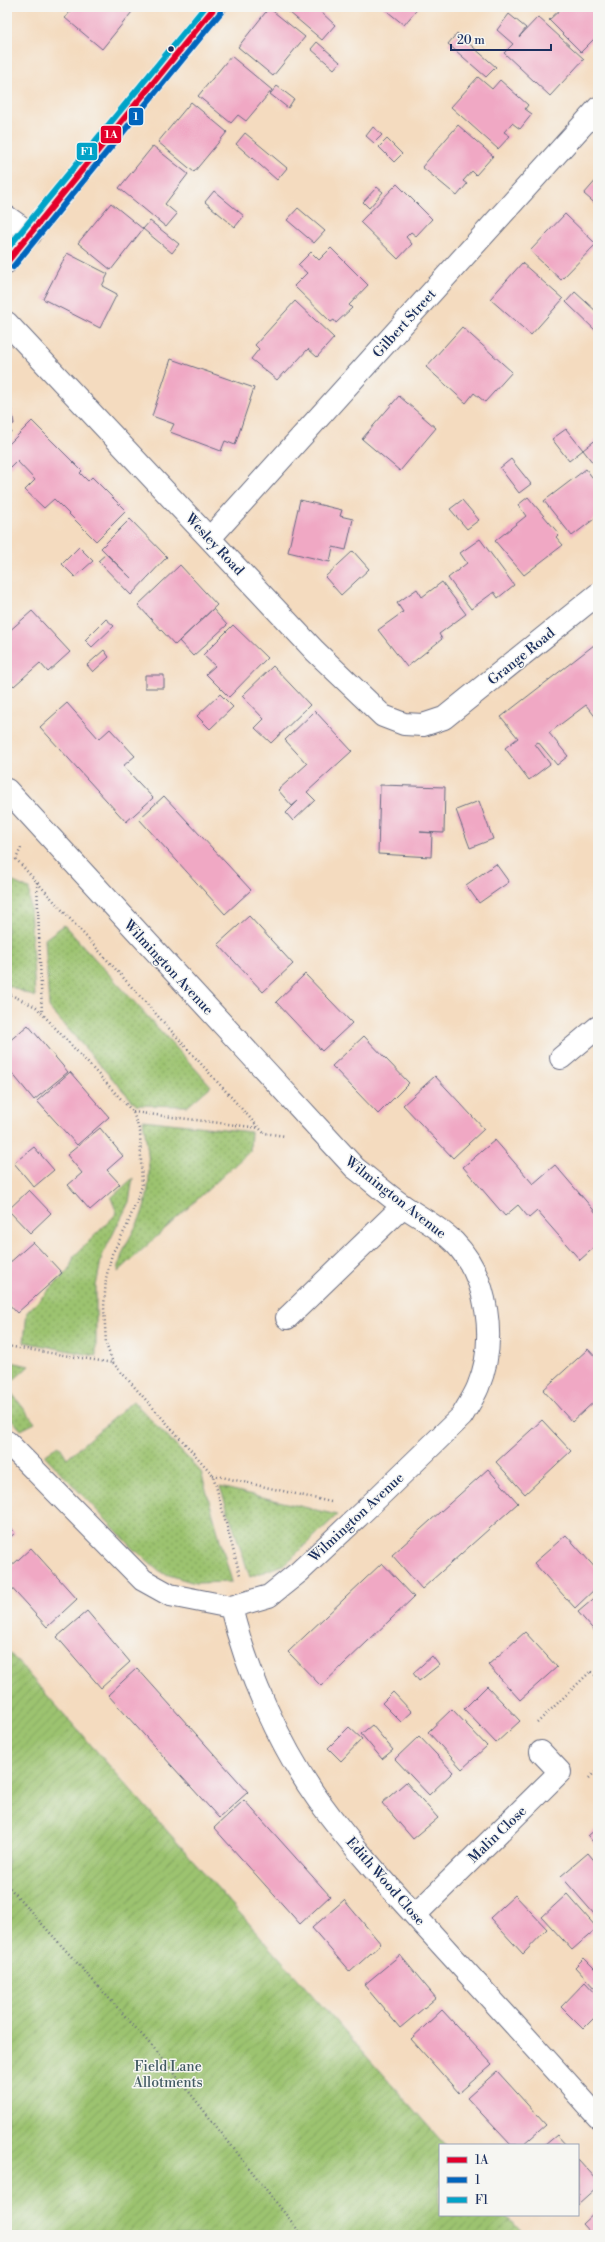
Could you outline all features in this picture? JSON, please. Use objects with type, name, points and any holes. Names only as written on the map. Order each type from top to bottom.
[{"type":"street","points":[[7,262],[214,7]]},
{"type":"street","name":"Gilbert Street","points":[[210,538],[598,108]]},
{"type":"street","points":[[7,217],[30,234]]},
{"type":"street","name":"Wesley Road","points":[[7,323],[315,651],[383,716],[404,724],[423,725],[444,718]]},
{"type":"street","name":"Grange Road","points":[[444,718],[598,594]]},
{"type":"street","name":"Wilmington Avenue","points":[[7,790],[330,1143],[355,1168],[403,1206],[435,1225],[455,1243],[470,1264],[484,1296],[488,1327],[487,1356],[478,1387],[462,1416],[299,1572],[269,1596],[239,1605]]},
{"type":"street","points":[[561,1058],[598,1027]]},
{"type":"street","points":[[287,1318],[403,1206]]},
{"type":"street","points":[[7,1442],[142,1580],[170,1595],[239,1605]]},
{"type":"street","name":"Edith Wood Close","points":[[239,1605],[238,1637],[255,1682],[296,1764],[319,1800],[342,1830],[415,1915],[598,2117]]},
{"type":"street","name":"Malin Close","points":[[415,1915],[560,1772],[540,1752]]},
{"type":"path","points":[[32,817],[16,860],[259,1128],[264,1133],[286,1136]]},
{"type":"path","points":[[37,882],[42,1013]]},
{"type":"path","points":[[7,994],[36,1006],[133,1112],[141,1138],[142,1186],[127,1226],[112,1254],[106,1278],[104,1307],[106,1344],[113,1363],[212,1475],[239,1605]]},
{"type":"path","points":[[133,1112],[259,1128]]},
{"type":"path","points":[[7,1346],[113,1363]]},
{"type":"path","points":[[212,1475],[365,1510]]},
{"type":"path","points":[[540,1752],[524,1734],[591,1671],[598,1678]]},
{"type":"path","points":[[7,1885],[160,2055],[302,2235]]},
{"type":"green space","points":[[7,879],[29,889],[35,997],[7,985]]},
{"type":"green space","points":[[64,925],[211,1086],[188,1106],[136,1105],[49,1008],[45,939]]},
{"type":"green space","points":[[143,1120],[251,1132],[250,1151],[118,1272],[125,1246],[141,1217],[147,1197],[149,1164]]},
{"type":"green space","points":[[133,1178],[129,1202],[102,1256],[96,1286],[96,1356],[24,1342],[27,1312],[69,1270],[74,1256],[117,1213],[111,1198]]},
{"type":"green space","points":[[7,1361],[29,1366],[7,1386]]},
{"type":"green space","points":[[7,1387],[35,1423],[21,1430],[7,1414]]},
{"type":"green space","points":[[133,1401],[201,1472],[232,1582],[195,1583],[162,1573],[134,1549],[44,1455],[59,1445],[67,1458]]},
{"type":"green space","points":[[220,1487],[337,1515],[285,1564],[250,1577]]},
{"type":"green space","name":"Field Lane Allotments","points":[[7,1650],[444,2144],[439,2144],[439,2216],[508,2216],[525,2235],[7,2235]]},
{"type":"building","points":[[74,7],[136,7],[102,49],[65,18]]},
{"type":"building","points":[[283,7],[326,7],[321,12],[335,25],[322,40]]},
{"type":"building","points":[[382,7],[419,7],[404,25]]},
{"type":"building","points":[[563,7],[598,7],[598,35],[581,52],[549,20]]},
{"type":"building","points":[[269,8],[305,37],[273,76],[238,47]]},
{"type":"building","points":[[509,14],[526,28],[519,37],[538,17],[584,59],[550,96],[504,53],[513,44],[497,30]]},
{"type":"building","points":[[457,33],[496,67],[486,77],[448,44]]},
{"type":"building","points":[[317,42],[340,62],[334,69],[311,49]]},
{"type":"building","points":[[231,56],[272,90],[246,121],[238,115],[231,123],[198,96]]},
{"type":"building","points":[[478,77],[492,89],[500,80],[528,105],[525,109],[532,114],[520,129],[512,123],[504,132],[510,136],[498,149],[451,107]]},
{"type":"building","points":[[277,86],[294,99],[288,108],[270,94]]},
{"type":"building","points":[[191,102],[227,132],[194,172],[158,142]]},
{"type":"building","points":[[458,125],[493,156],[476,175],[472,171],[463,181],[467,184],[457,196],[422,167]]},
{"type":"building","points":[[373,127],[382,135],[374,143],[366,136]]},
{"type":"building","points":[[245,133],[287,168],[277,180],[236,144]]},
{"type":"building","points":[[387,139],[402,154],[394,162],[379,147]]},
{"type":"building","points":[[153,146],[188,174],[165,204],[177,214],[166,227],[119,188]]},
{"type":"building","points":[[598,178],[598,206],[584,194]]},
{"type":"building","points":[[397,184],[432,219],[416,236],[411,232],[406,237],[412,244],[398,259],[360,222]]},
{"type":"building","points":[[377,187],[383,192],[369,208],[363,202]]},
{"type":"building","points":[[214,191],[244,216],[235,227],[205,202]]},
{"type":"building","points":[[111,203],[143,229],[111,270],[78,243]]},
{"type":"building","points":[[298,208],[325,231],[314,243],[287,220]]},
{"type":"building","points":[[565,214],[596,244],[561,280],[530,251]]},
{"type":"building","points":[[150,221],[179,244],[172,253],[143,229]]},
{"type":"building","points":[[331,248],[368,285],[349,305],[352,308],[336,323],[334,320],[331,322],[294,286],[307,273],[298,265],[311,252],[319,260]]},
{"type":"building","points":[[67,253],[108,274],[102,286],[117,294],[100,328],[43,299]]},
{"type":"building","points":[[522,263],[563,299],[531,335],[490,299]]},
{"type":"building","points":[[575,292],[598,313],[598,333],[566,302]]},
{"type":"building","points":[[295,301],[334,338],[317,357],[308,349],[285,374],[284,372],[277,380],[251,359],[259,349],[255,345]]},
{"type":"building","points":[[462,327],[512,372],[485,402],[474,393],[466,403],[426,367]]},
{"type":"building","points":[[171,359],[254,388],[235,445],[225,441],[221,451],[170,432],[174,424],[152,416]]},
{"type":"building","points":[[8,389],[14,424],[9,425],[11,432],[7,433]]},
{"type":"building","points":[[399,396],[436,428],[400,471],[362,439]]},
{"type":"building","points":[[32,421],[82,471],[80,473],[88,481],[92,477],[126,511],[96,541],[54,499],[44,508],[25,490],[35,480],[17,461],[11,467],[7,464],[7,446]]},
{"type":"building","points":[[566,429],[583,450],[569,461],[552,439]]},
{"type":"building","points":[[598,438],[598,459],[593,463],[583,450]]},
{"type":"building","points":[[511,459],[531,484],[519,493],[500,468]]},
{"type":"building","points":[[586,469],[598,485],[598,516],[572,536],[544,501]]},
{"type":"building","points":[[528,497],[559,534],[556,537],[563,545],[524,575],[495,541],[526,516],[518,505]]},
{"type":"building","points":[[300,500],[342,510],[340,516],[353,519],[346,550],[333,547],[330,562],[288,552]]},
{"type":"building","points":[[462,500],[479,520],[467,529],[450,509]]},
{"type":"building","points":[[130,519],[167,557],[131,595],[98,561],[106,554],[131,578],[101,548]]},
{"type":"building","points":[[480,539],[514,585],[498,598],[494,592],[471,609],[448,578],[467,563],[460,553]]},
{"type":"building","points":[[79,547],[93,561],[75,577],[62,564]]},
{"type":"building","points":[[353,551],[369,569],[341,595],[325,577]]},
{"type":"building","points":[[180,565],[217,605],[175,645],[138,605]]},
{"type":"building","points":[[442,582],[466,614],[439,634],[442,639],[407,667],[378,630],[403,612],[397,603],[417,589],[422,597]]},
{"type":"building","points":[[213,609],[227,625],[193,656],[179,641]]},
{"type":"building","points":[[32,611],[70,652],[48,672],[40,663],[14,686],[7,679],[7,633]]},
{"type":"building","points":[[106,619],[114,626],[92,647],[85,640]]},
{"type":"building","points":[[233,625],[267,658],[229,697],[206,674],[215,666],[203,655]]},
{"type":"building","points":[[594,645],[598,650],[598,720],[586,705],[549,733],[568,756],[557,765],[538,742],[535,744],[550,764],[529,780],[505,748],[518,738],[501,717]]},
{"type":"building","points":[[104,650],[109,657],[93,672],[87,665]]},
{"type":"building","points":[[273,666],[310,705],[271,743],[255,728],[264,719],[242,696]]},
{"type":"building","points":[[145,675],[164,675],[164,688],[145,688]]},
{"type":"building","points":[[220,694],[233,707],[210,729],[197,716]]},
{"type":"building","points":[[67,703],[99,739],[110,729],[135,756],[123,766],[153,798],[126,822],[40,727]]},
{"type":"building","points":[[315,711],[352,751],[307,792],[315,800],[293,821],[286,813],[298,801],[292,806],[278,790],[307,764],[285,740]]},
{"type":"building","points":[[380,785],[445,787],[444,833],[420,832],[432,833],[431,857],[378,854]]},
{"type":"building","points":[[164,796],[251,890],[225,914],[139,819]]},
{"type":"building","points":[[479,801],[493,839],[470,848],[456,810]]},
{"type":"building","points":[[496,864],[509,882],[479,903],[466,885]]},
{"type":"building","points":[[249,916],[293,964],[263,992],[218,944]]},
{"type":"building","points":[[305,974],[352,1023],[322,1051],[276,1002]]},
{"type":"building","points":[[28,1025],[68,1072],[34,1100],[7,1067],[7,1043]]},
{"type":"building","points":[[364,1036],[409,1083],[378,1114],[332,1066]]},
{"type":"building","points":[[70,1072],[109,1117],[77,1145],[37,1101]]},
{"type":"building","points":[[435,1076],[484,1129],[453,1158],[403,1105]]},
{"type":"building","points":[[100,1128],[123,1156],[107,1170],[120,1184],[90,1210],[68,1185],[82,1173],[67,1155]]},
{"type":"building","points":[[495,1140],[533,1184],[555,1165],[598,1215],[598,1244],[580,1260],[537,1211],[529,1218],[518,1205],[505,1216],[463,1167]]},
{"type":"building","points":[[34,1147],[54,1170],[34,1187],[14,1163]]},
{"type":"building","points":[[29,1190],[51,1213],[30,1233],[8,1210]]},
{"type":"building","points":[[33,1242],[62,1273],[17,1313],[7,1302],[7,1265]]},
{"type":"building","points":[[588,1349],[598,1360],[598,1398],[572,1422],[543,1390]]},
{"type":"building","points":[[542,1420],[571,1451],[525,1494],[496,1462]]},
{"type":"building","points":[[488,1469],[518,1503],[422,1589],[392,1555]]},
{"type":"building","points":[[7,1524],[15,1533],[7,1540]]},
{"type":"building","points":[[566,1535],[598,1571],[598,1586],[575,1608],[534,1563]]},
{"type":"building","points":[[31,1548],[77,1599],[47,1627],[7,1583],[7,1570]]},
{"type":"building","points":[[382,1563],[414,1597],[321,1686],[288,1652]]},
{"type":"building","points":[[598,1595],[598,1635],[578,1612]]},
{"type":"building","points":[[87,1611],[130,1662],[101,1688],[57,1637]]},
{"type":"building","points":[[525,1632],[557,1667],[520,1700],[488,1665]]},
{"type":"building","points":[[432,1656],[439,1665],[419,1681],[413,1673]]},
{"type":"building","points":[[137,1668],[248,1792],[219,1818],[108,1695]]},
{"type":"building","points":[[487,1686],[520,1721],[496,1743],[464,1709]]},
{"type":"building","points":[[393,1692],[412,1712],[401,1722],[382,1703]]},
{"type":"building","points":[[452,1709],[487,1746],[462,1769],[428,1732]]},
{"type":"building","points":[[372,1725],[393,1750],[382,1759],[361,1734]]},
{"type":"building","points":[[349,1727],[362,1739],[341,1761],[328,1748]]},
{"type":"building","points":[[419,1736],[453,1772],[429,1795],[395,1759]]},
{"type":"building","points":[[406,1782],[438,1818],[413,1839],[382,1803]]},
{"type":"building","points":[[244,1800],[330,1896],[300,1924],[214,1828]]},
{"type":"building","points":[[598,1827],[598,1848],[588,1836]]},
{"type":"building","points":[[588,1853],[598,1865],[598,1912],[595,1915],[561,1876]]},
{"type":"building","points":[[567,1894],[597,1928],[572,1950],[542,1917]]},
{"type":"building","points":[[515,1895],[547,1929],[523,1954],[490,1918]]},
{"type":"building","points":[[344,1900],[381,1944],[350,1972],[312,1928]]},
{"type":"building","points":[[400,1955],[436,1998],[400,2028],[364,1985]]},
{"type":"building","points":[[584,1958],[598,1972],[596,1990],[575,1967]]},
{"type":"building","points":[[585,1982],[598,1996],[598,2014],[583,2029],[561,2007]]},
{"type":"building","points":[[442,2010],[492,2064],[459,2093],[411,2039]]},
{"type":"building","points":[[497,2071],[546,2125],[524,2144],[510,2144],[467,2098]]},
{"type":"building","points":[[557,2135],[565,2144],[546,2144]]},
{"type":"building","points":[[579,2160],[598,2181],[598,2187],[579,2204]]},
{"type":"building","points":[[598,2209],[598,2235],[592,2235],[582,2224]]},
{"type":"transit line","name":"F1","points":[[7,249],[205,7]]},
{"type":"transit line","name":"1A","points":[[7,262],[215,7]]},
{"type":"transit line","name":"1","points":[[13,267],[221,12]]}]
